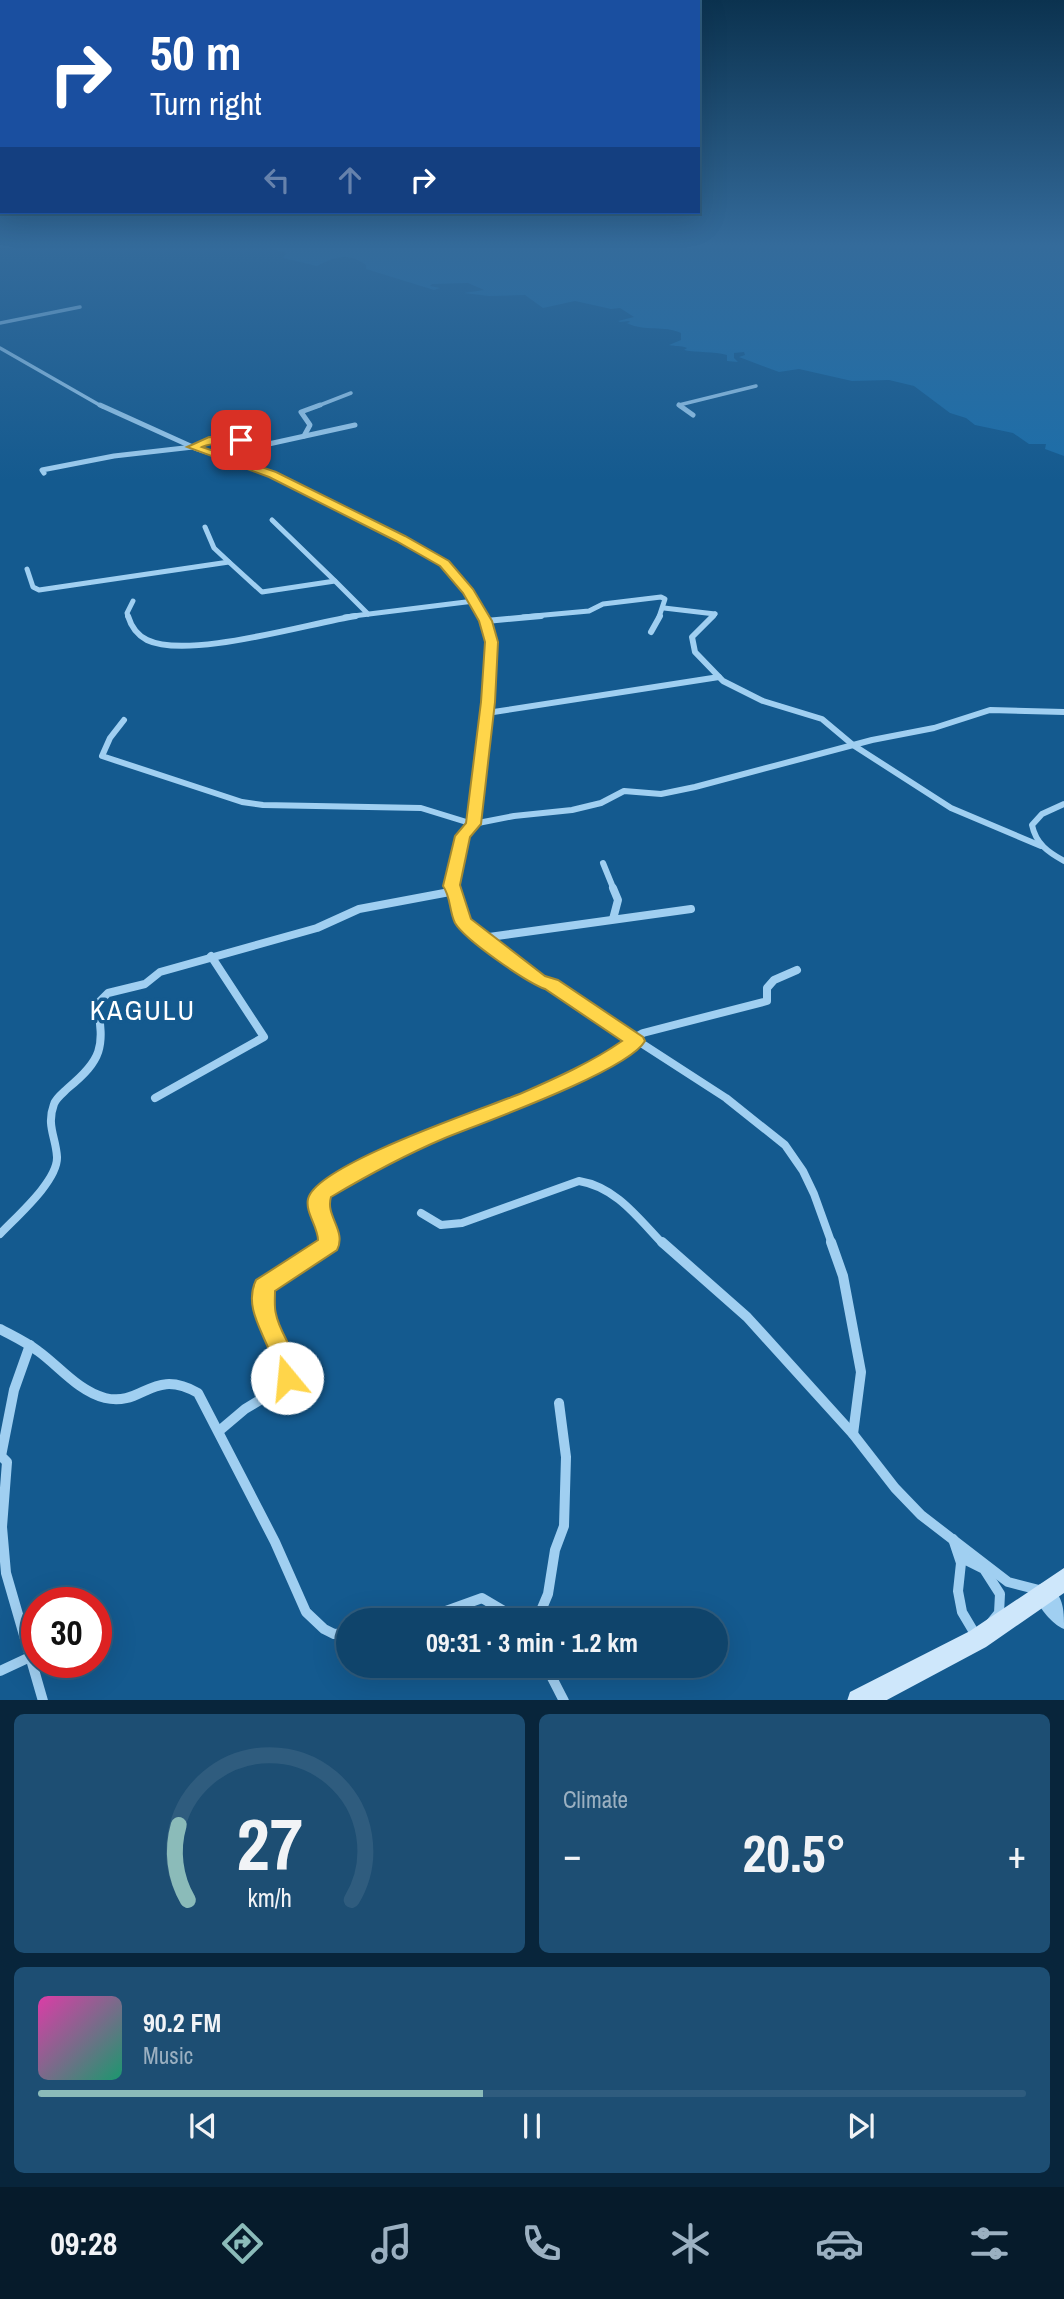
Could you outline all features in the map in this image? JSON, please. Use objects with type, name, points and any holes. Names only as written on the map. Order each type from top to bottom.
[{"type":"main road","points":[[859,1700],[978,1639],[1051,1588]]},
{"type":"street","points":[[0,348],[93,402],[193,447],[272,475],[401,538],[445,564],[462,581],[486,621],[491,642],[487,713],[474,824],[463,836],[454,866],[452,886],[463,921],[539,980],[551,985],[726,1098],[785,1145],[803,1171],[821,1212],[843,1276],[862,1372],[853,1434]]},
{"type":"street","points":[[693,415],[679,405],[756,386]]},
{"type":"street","points":[[304,436],[310,425],[301,412],[351,393]]},
{"type":"street","points":[[44,473],[42,470],[50,468],[114,456],[193,447],[209,440],[232,438],[264,445],[355,425]]},
{"type":"street","points":[[272,520],[368,614]]},
{"type":"street","points":[[205,527],[214,548],[262,592],[335,581]]},
{"type":"street","points":[[27,569],[33,587],[39,590],[229,562]]},
{"type":"street","points":[[486,621],[589,611],[596,606],[655,597],[665,599],[664,608],[651,632]]},
{"type":"street","points":[[133,601],[127,613],[132,628],[150,642],[170,645],[213,642],[368,614],[474,601]]},
{"type":"street","points":[[664,608],[715,614],[692,637],[692,644],[695,652],[719,677],[764,701],[822,719],[853,745],[951,808],[1041,846],[1064,861]]},
{"type":"street","points":[[487,713],[719,677]]},
{"type":"street","points":[[124,720],[110,738],[102,756],[211,793],[262,805],[421,808],[474,824],[601,803],[624,790],[662,794],[695,787],[853,745],[934,728],[990,710],[1064,712]]},
{"type":"street","points":[[1041,846],[1034,839],[1032,825],[1042,814],[1064,804]]},
{"type":"street","points":[[603,863],[618,900],[613,919]]},
{"type":"street","points":[[0,1234],[40,1192],[54,1168],[57,1158],[50,1132],[54,1101],[91,1070],[100,1056],[104,1033],[97,1004],[108,993],[145,984],[159,972],[317,928],[359,909],[455,891]]},
{"type":"street","points":[[482,938],[691,909]]},
{"type":"street","points":[[155,1098],[264,1037],[211,956]]},
{"type":"street","points":[[219,1431],[245,1409],[283,1386],[287,1378],[283,1359],[265,1316],[264,1286],[329,1244],[328,1228],[319,1209],[318,1199],[323,1191],[369,1164],[437,1133],[528,1098],[612,1058],[643,1033],[767,1001],[767,988],[774,980],[797,970]]},
{"type":"street","points":[[421,1213],[441,1225],[462,1223],[579,1181],[596,1184],[611,1192],[678,1258],[752,1322],[853,1434],[894,1488],[921,1515],[1008,1582],[1020,1587],[1051,1588],[1064,1619]]},
{"type":"street","points":[[0,1329],[30,1345],[81,1385],[105,1398],[117,1398],[170,1381],[185,1383],[198,1393],[306,1612],[324,1629],[336,1634]]},
{"type":"street","points":[[21,1626],[6,1573],[2,1527],[7,1462],[1,1456],[14,1390],[30,1345]]},
{"type":"street","points":[[542,1608],[548,1594],[555,1550],[564,1526],[562,1517],[566,1457],[559,1403]]},
{"type":"street","points":[[953,1539],[968,1561],[984,1569],[1000,1594],[999,1613],[995,1622],[978,1639],[962,1612],[958,1591],[961,1563],[953,1539]]},
{"type":"street","points":[[454,1608],[482,1598],[502,1608]]},
{"type":"street","points":[[0,1671],[21,1661]]},
{"type":"street","points":[[36,1678],[43,1700]]},
{"type":"street","points":[[552,1678],[564,1700]]},
{"type":"shaded area","points":[[1064,322],[1064,456],[1045,449],[1046,444],[1029,444],[1013,433],[975,425],[966,418],[950,413],[914,386],[889,380],[852,381],[799,369],[779,372],[739,357],[745,355],[744,352],[734,353],[738,362],[727,361],[727,355],[684,350],[687,348],[669,345],[681,340],[681,333],[627,323]]},
{"type":"district","name":"KAGULU","points":[[143,1010]]},
{"type":"route","points":[[241,440],[209,440],[193,447],[272,475],[401,538],[445,564],[469,591],[486,621],[491,642],[488,702],[474,824],[463,836],[454,866],[452,886],[463,921],[475,934],[539,980],[588,1008],[636,1041],[612,1058],[528,1098],[437,1133],[369,1164],[323,1191],[318,1199],[319,1209],[328,1228],[329,1244],[264,1286],[262,1300],[265,1316],[283,1359],[287,1378]]}]
